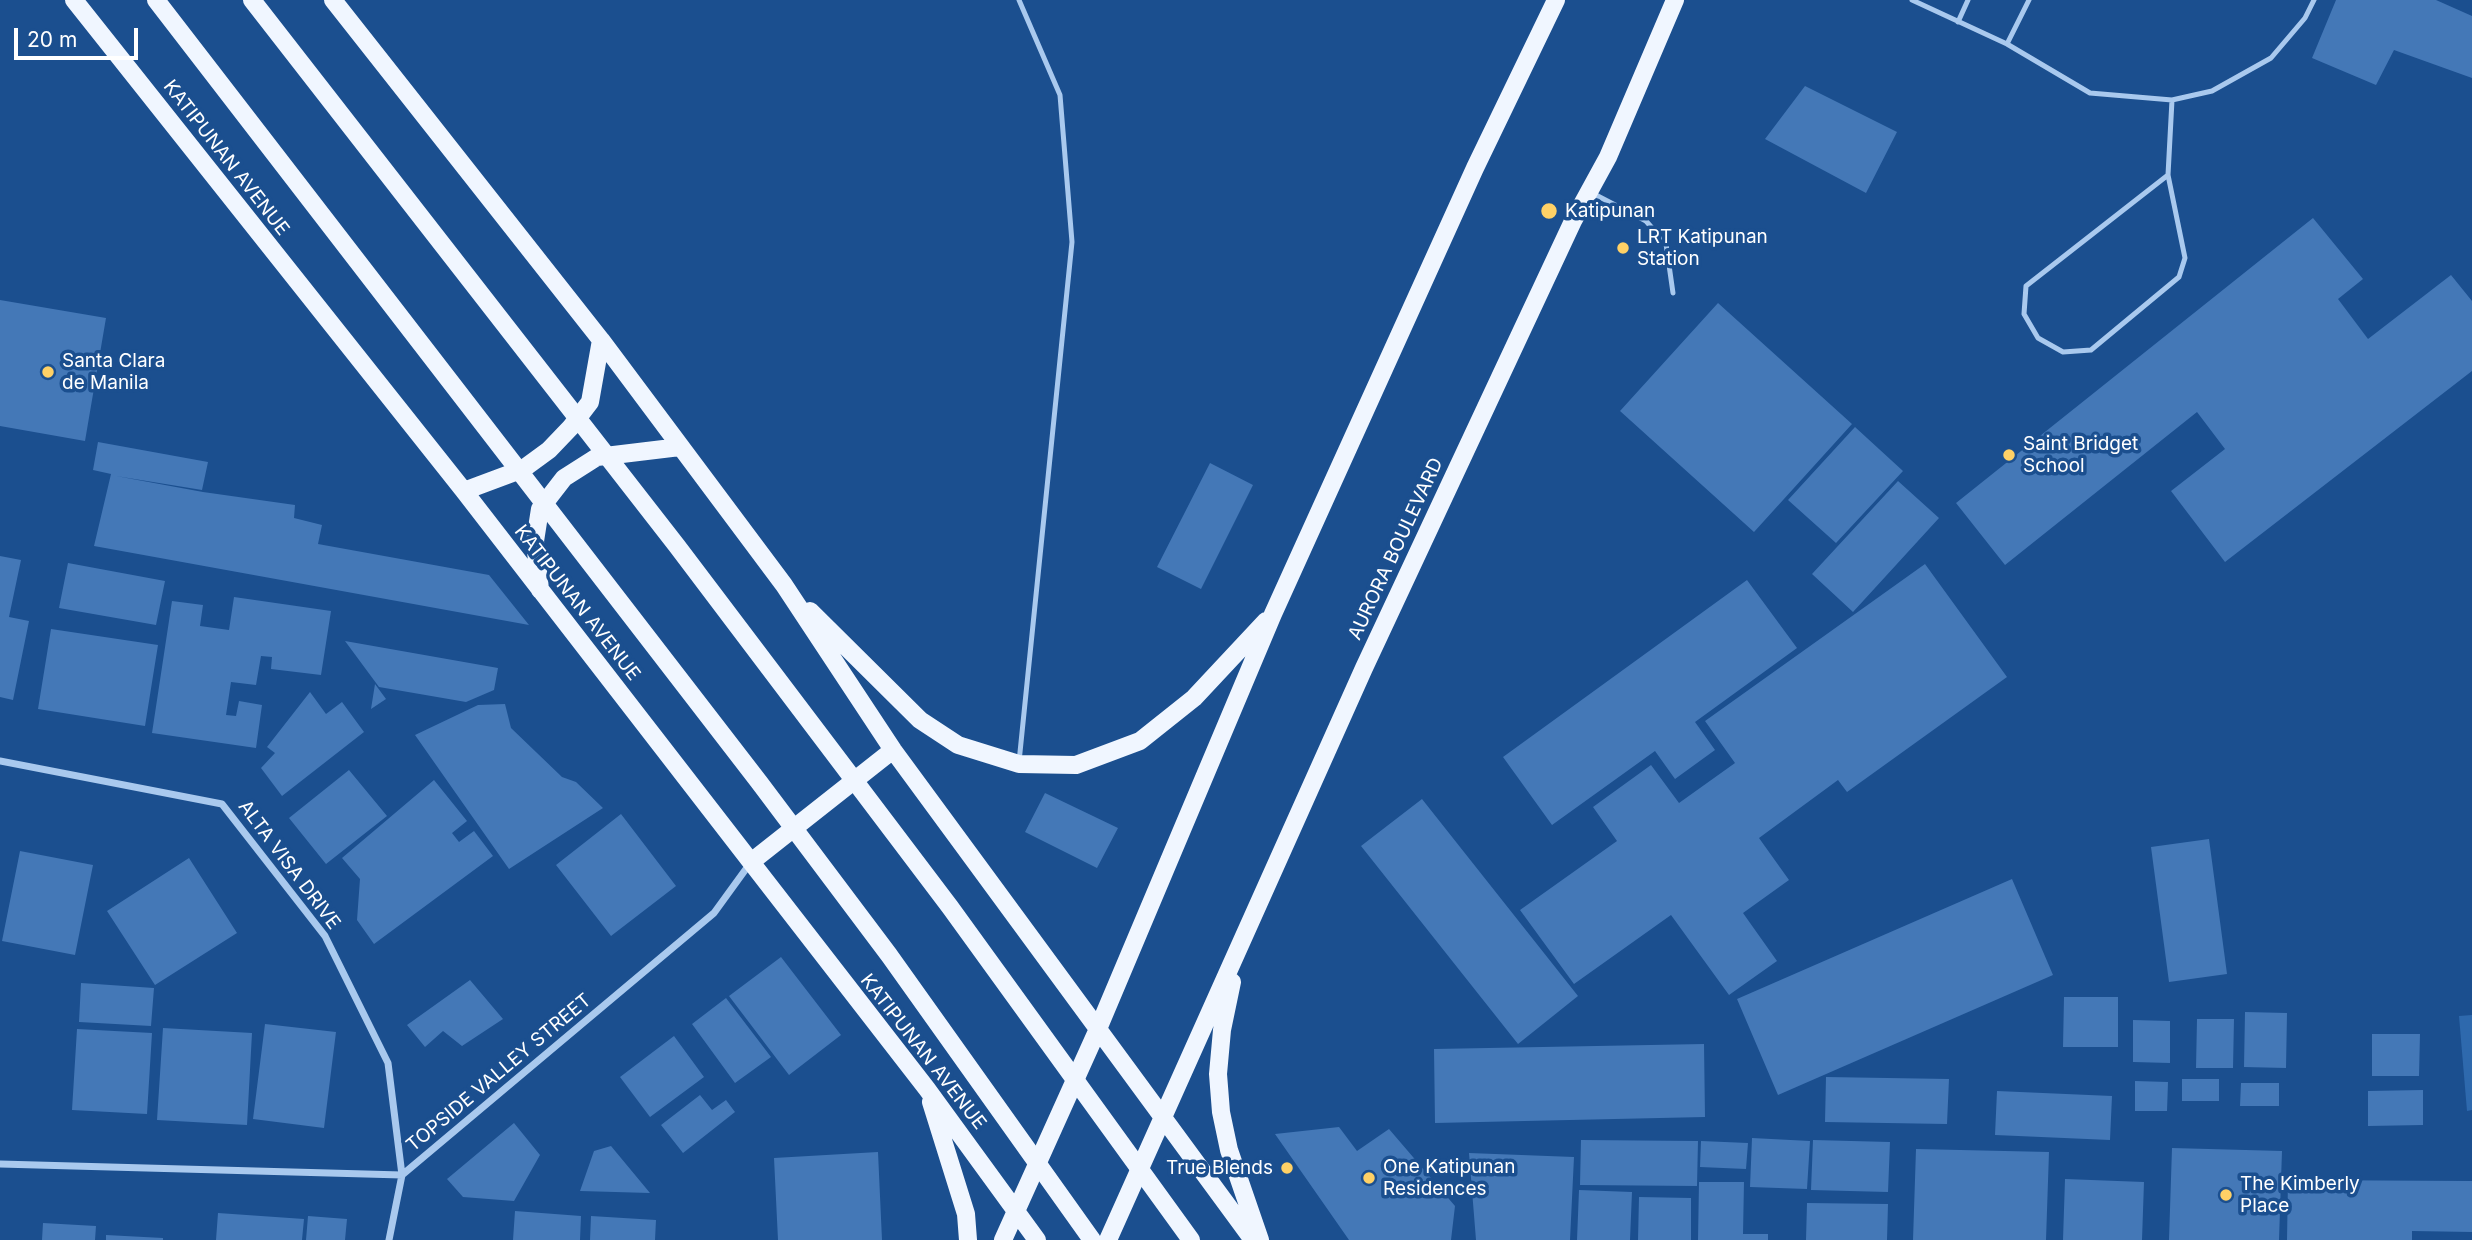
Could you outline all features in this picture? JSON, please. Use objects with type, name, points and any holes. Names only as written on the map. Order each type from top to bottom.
[{"type":"main road","name":"KATIPUNAN AVENUE","points":[[74,0],[464,491],[927,1089],[1037,1240]]},
{"type":"main road","name":"KATIPUNAN AVENUE","points":[[156,0],[767,792],[889,955],[1092,1240]]},
{"type":"main road","points":[[252,0],[693,568],[950,907],[1191,1240]]},
{"type":"main road","points":[[333,0],[601,340],[784,585],[892,750],[1254,1240]]},
{"type":"main road","points":[[1003,1240],[1098,1029],[1273,614],[1475,167],[1556,0]]},
{"type":"main road","name":"AURORA BOULEVARD","points":[[1108,1240],[1364,668],[1589,191],[1608,157],[1675,0]]},
{"type":"main road","points":[[464,491],[523,469],[549,450],[571,427],[590,401],[601,340]]},
{"type":"main road","points":[[540,590],[535,541],[540,509],[564,478],[597,457],[680,447]]},
{"type":"main road","points":[[784,585],[920,720],[958,745],[1019,764],[1076,765],[1140,741],[1194,698],[1273,614]]},
{"type":"main road","points":[[751,862],[892,750]]},
{"type":"main road","points":[[1241,945],[1222,1030],[1218,1074],[1229,1150],[1260,1240]]},
{"type":"main road","points":[[927,1089],[966,1214],[968,1240]]},
{"type":"street","name":"ALTA VISA DRIVE","points":[[0,761],[222,804],[325,936],[388,1063],[402,1175],[389,1240]]},
{"type":"street","name":"TOPSIDE VALLEY STREET","points":[[0,1164],[402,1175],[714,913],[751,862]]},
{"type":"lane","points":[[1019,0],[1060,94],[1072,242],[1019,764]]},
{"type":"lane","points":[[1912,0],[2007,44],[2090,93],[2172,100],[2212,91],[2271,58],[2305,18],[2314,0]]},
{"type":"lane","points":[[1958,22],[1968,0]]},
{"type":"lane","points":[[2007,44],[2029,0]]},
{"type":"lane","points":[[2168,175],[2026,286],[2024,314],[2038,338],[2063,352],[2091,350],[2179,276],[2185,258],[2168,175],[2172,100]]},
{"type":"lane","points":[[1589,191],[1646,221],[1666,244],[1673,293]]},
{"type":"shaded area","points":[[2472,1015],[2472,1110],[2467,1111],[2459,1016]]},
{"type":"building","points":[[2336,0],[2436,0],[2472,16],[2472,78],[2394,50],[2376,85],[2312,58]]},
{"type":"building","points":[[1805,86],[1897,132],[1866,193],[1765,139]]},
{"type":"building","points":[[2313,218],[2363,279],[2338,299],[2368,339],[2451,275],[2472,301],[2472,371],[2225,562],[2171,491],[2225,449],[2197,412],[2005,565],[1956,503]]},
{"type":"building","name":"Santa Clara de Manila","points":[[0,300],[106,318],[85,441],[0,426]]},
{"type":"building","points":[[1718,303],[1852,424],[1754,532],[1620,411]]},
{"type":"building","points":[[1855,427],[1903,471],[1836,543],[1788,500]]},
{"type":"building","points":[[98,442],[208,462],[202,490],[116,476],[203,492],[295,505],[294,518],[322,525],[318,544],[489,575],[529,625],[94,546],[111,474],[93,470]]},
{"type":"building","points":[[1210,463],[1253,485],[1201,589],[1157,567]]},
{"type":"building","points":[[1898,481],[1939,518],[1853,612],[1812,574]]},
{"type":"building","points":[[0,556],[21,560],[9,617],[29,621],[13,700],[0,697]]},
{"type":"building","points":[[68,563],[165,581],[156,625],[59,608]]},
{"type":"building","points":[[1925,564],[2007,677],[1847,792],[1838,780],[1759,838],[1789,880],[1743,913],[1777,961],[1729,995],[1671,915],[1574,984],[1520,910],[1617,841],[1593,807],[1651,765],[1679,803],[1735,763],[1705,721]]},
{"type":"building","points":[[1747,580],[1797,648],[1695,722],[1715,750],[1675,779],[1655,751],[1552,825],[1503,757]]},
{"type":"building","points":[[234,597],[331,611],[321,675],[271,669],[272,657],[261,656],[256,685],[231,682],[226,715],[236,716],[239,701],[262,705],[256,748],[152,733],[172,601],[203,605],[200,626],[229,630]]},
{"type":"building","points":[[51,629],[158,645],[145,726],[38,709]]},
{"type":"building","points":[[345,641],[498,668],[494,690],[466,702],[379,687]]},
{"type":"building","points":[[375,684],[386,699],[371,709]]},
{"type":"building","points":[[310,692],[326,714],[342,702],[364,732],[282,796],[261,768],[275,753],[267,747]]},
{"type":"building","points":[[505,704],[511,728],[562,777],[576,782],[603,808],[509,869],[415,735],[478,705]]},
{"type":"building","points":[[349,770],[387,816],[326,864],[289,818]]},
{"type":"building","points":[[434,780],[467,821],[452,833],[459,842],[474,831],[493,856],[374,944],[357,920],[360,879],[342,858]]},
{"type":"building","points":[[1045,793],[1118,828],[1097,868],[1025,832]]},
{"type":"building","points":[[1422,799],[1578,996],[1518,1044],[1361,846]]},
{"type":"building","points":[[621,814],[676,886],[611,936],[556,865]]},
{"type":"building","points":[[2209,839],[2227,974],[2169,982],[2151,847]]},
{"type":"building","points":[[20,851],[93,865],[75,955],[2,941]]},
{"type":"building","points":[[189,858],[237,933],[155,985],[107,911]]},
{"type":"building","points":[[2012,879],[2053,975],[1778,1095],[1737,999]]},
{"type":"building","points":[[781,957],[841,1035],[789,1075],[729,996]]},
{"type":"building","points":[[470,980],[503,1019],[462,1046],[443,1031],[425,1047],[407,1025]]},
{"type":"building","points":[[81,983],[154,988],[151,1026],[79,1022]]},
{"type":"building","points":[[2064,997],[2118,997],[2118,1047],[2063,1047]]},
{"type":"building","points":[[726,998],[771,1057],[735,1083],[692,1024]]},
{"type":"building","points":[[2245,1012],[2287,1013],[2286,1068],[2244,1067]]},
{"type":"building","points":[[2197,1019],[2234,1019],[2233,1068],[2196,1068]]},
{"type":"building","points":[[2133,1020],[2170,1021],[2170,1063],[2133,1062]]},
{"type":"building","points":[[265,1024],[336,1032],[324,1128],[253,1119]]},
{"type":"building","points":[[163,1028],[252,1033],[247,1125],[157,1120]]},
{"type":"building","points":[[77,1029],[152,1033],[147,1114],[72,1110]]},
{"type":"building","points":[[2372,1034],[2420,1034],[2419,1076],[2372,1076]]},
{"type":"building","points":[[674,1036],[704,1077],[650,1117],[620,1077]]},
{"type":"building","points":[[1704,1044],[1705,1117],[1435,1123],[1434,1049]]},
{"type":"building","points":[[1826,1077],[1949,1079],[1947,1124],[1825,1122]]},
{"type":"building","points":[[2182,1079],[2219,1079],[2219,1101],[2182,1101]]},
{"type":"building","points":[[2135,1081],[2168,1082],[2167,1111],[2135,1111]]},
{"type":"building","points":[[2241,1083],[2279,1083],[2279,1106],[2240,1106]]},
{"type":"building","points":[[2423,1090],[2423,1125],[2368,1126],[2368,1091]]},
{"type":"building","points":[[1997,1091],[2112,1096],[2110,1140],[1995,1135]]},
{"type":"building","points":[[700,1095],[712,1110],[726,1100],[735,1112],[683,1153],[661,1125]]},
{"type":"building","points":[[514,1123],[540,1155],[514,1201],[463,1197],[447,1179]]},
{"type":"building","name":"One Katipunan Residences","points":[[1339,1127],[1357,1151],[1389,1129],[1455,1206],[1451,1240],[1349,1240],[1275,1134]]},
{"type":"building","points":[[1752,1138],[1810,1141],[1807,1189],[1750,1187]]},
{"type":"building","points":[[1581,1140],[1698,1141],[1697,1186],[1580,1185]]},
{"type":"building","points":[[1813,1140],[1890,1142],[1888,1192],[1811,1190]]},
{"type":"building","points":[[1701,1141],[1748,1143],[1746,1169],[1700,1167]]},
{"type":"building","points":[[611,1146],[650,1193],[580,1191],[594,1151]]},
{"type":"building","name":"The Kimberly Place","points":[[2172,1148],[2282,1151],[2279,1240],[2169,1240]]},
{"type":"building","points":[[1916,1149],[2049,1152],[2046,1240],[1913,1240]]},
{"type":"building","points":[[878,1152],[882,1240],[778,1240],[774,1158]]},
{"type":"building","points":[[1469,1153],[1574,1157],[1570,1240],[1476,1240]]},
{"type":"building","points":[[2065,1179],[2144,1182],[2142,1240],[2063,1240]]},
{"type":"building","points":[[2288,1180],[2472,1181],[2472,1232],[2412,1231],[2412,1240],[2287,1240]]},
{"type":"building","points":[[1699,1182],[1744,1182],[1743,1234],[1768,1234],[1768,1240],[1698,1240]]},
{"type":"building","points":[[1579,1190],[1632,1192],[1630,1240],[1577,1240]]},
{"type":"building","points":[[1639,1197],[1691,1198],[1691,1240],[1638,1240]]},
{"type":"building","points":[[1807,1203],[1888,1204],[1887,1240],[1806,1240]]},
{"type":"building","points":[[515,1211],[581,1216],[580,1240],[513,1240]]},
{"type":"building","points":[[218,1213],[304,1219],[302,1240],[216,1240]]},
{"type":"building","points":[[308,1216],[347,1219],[345,1240],[306,1240]]},
{"type":"building","points":[[591,1216],[656,1220],[655,1240],[590,1240]]},
{"type":"building","points":[[43,1223],[96,1226],[95,1240],[42,1240]]},
{"type":"building","points":[[106,1235],[163,1238],[163,1240],[106,1240]]},
{"type":"place","name":"Katipunan","points":[[1549,211]]},
{"type":"place","name":"LRT Katipunan Station","points":[[1623,248]]},
{"type":"place","name":"Santa Clara de Manila","points":[[48,372]]},
{"type":"place","name":"Saint Bridget School","points":[[2009,455]]},
{"type":"place","name":"True Blends","points":[[1287,1168]]},
{"type":"place","name":"One Katipunan Residences","points":[[1369,1178]]},
{"type":"place","name":"The Kimberly Place","points":[[2226,1195]]}]
